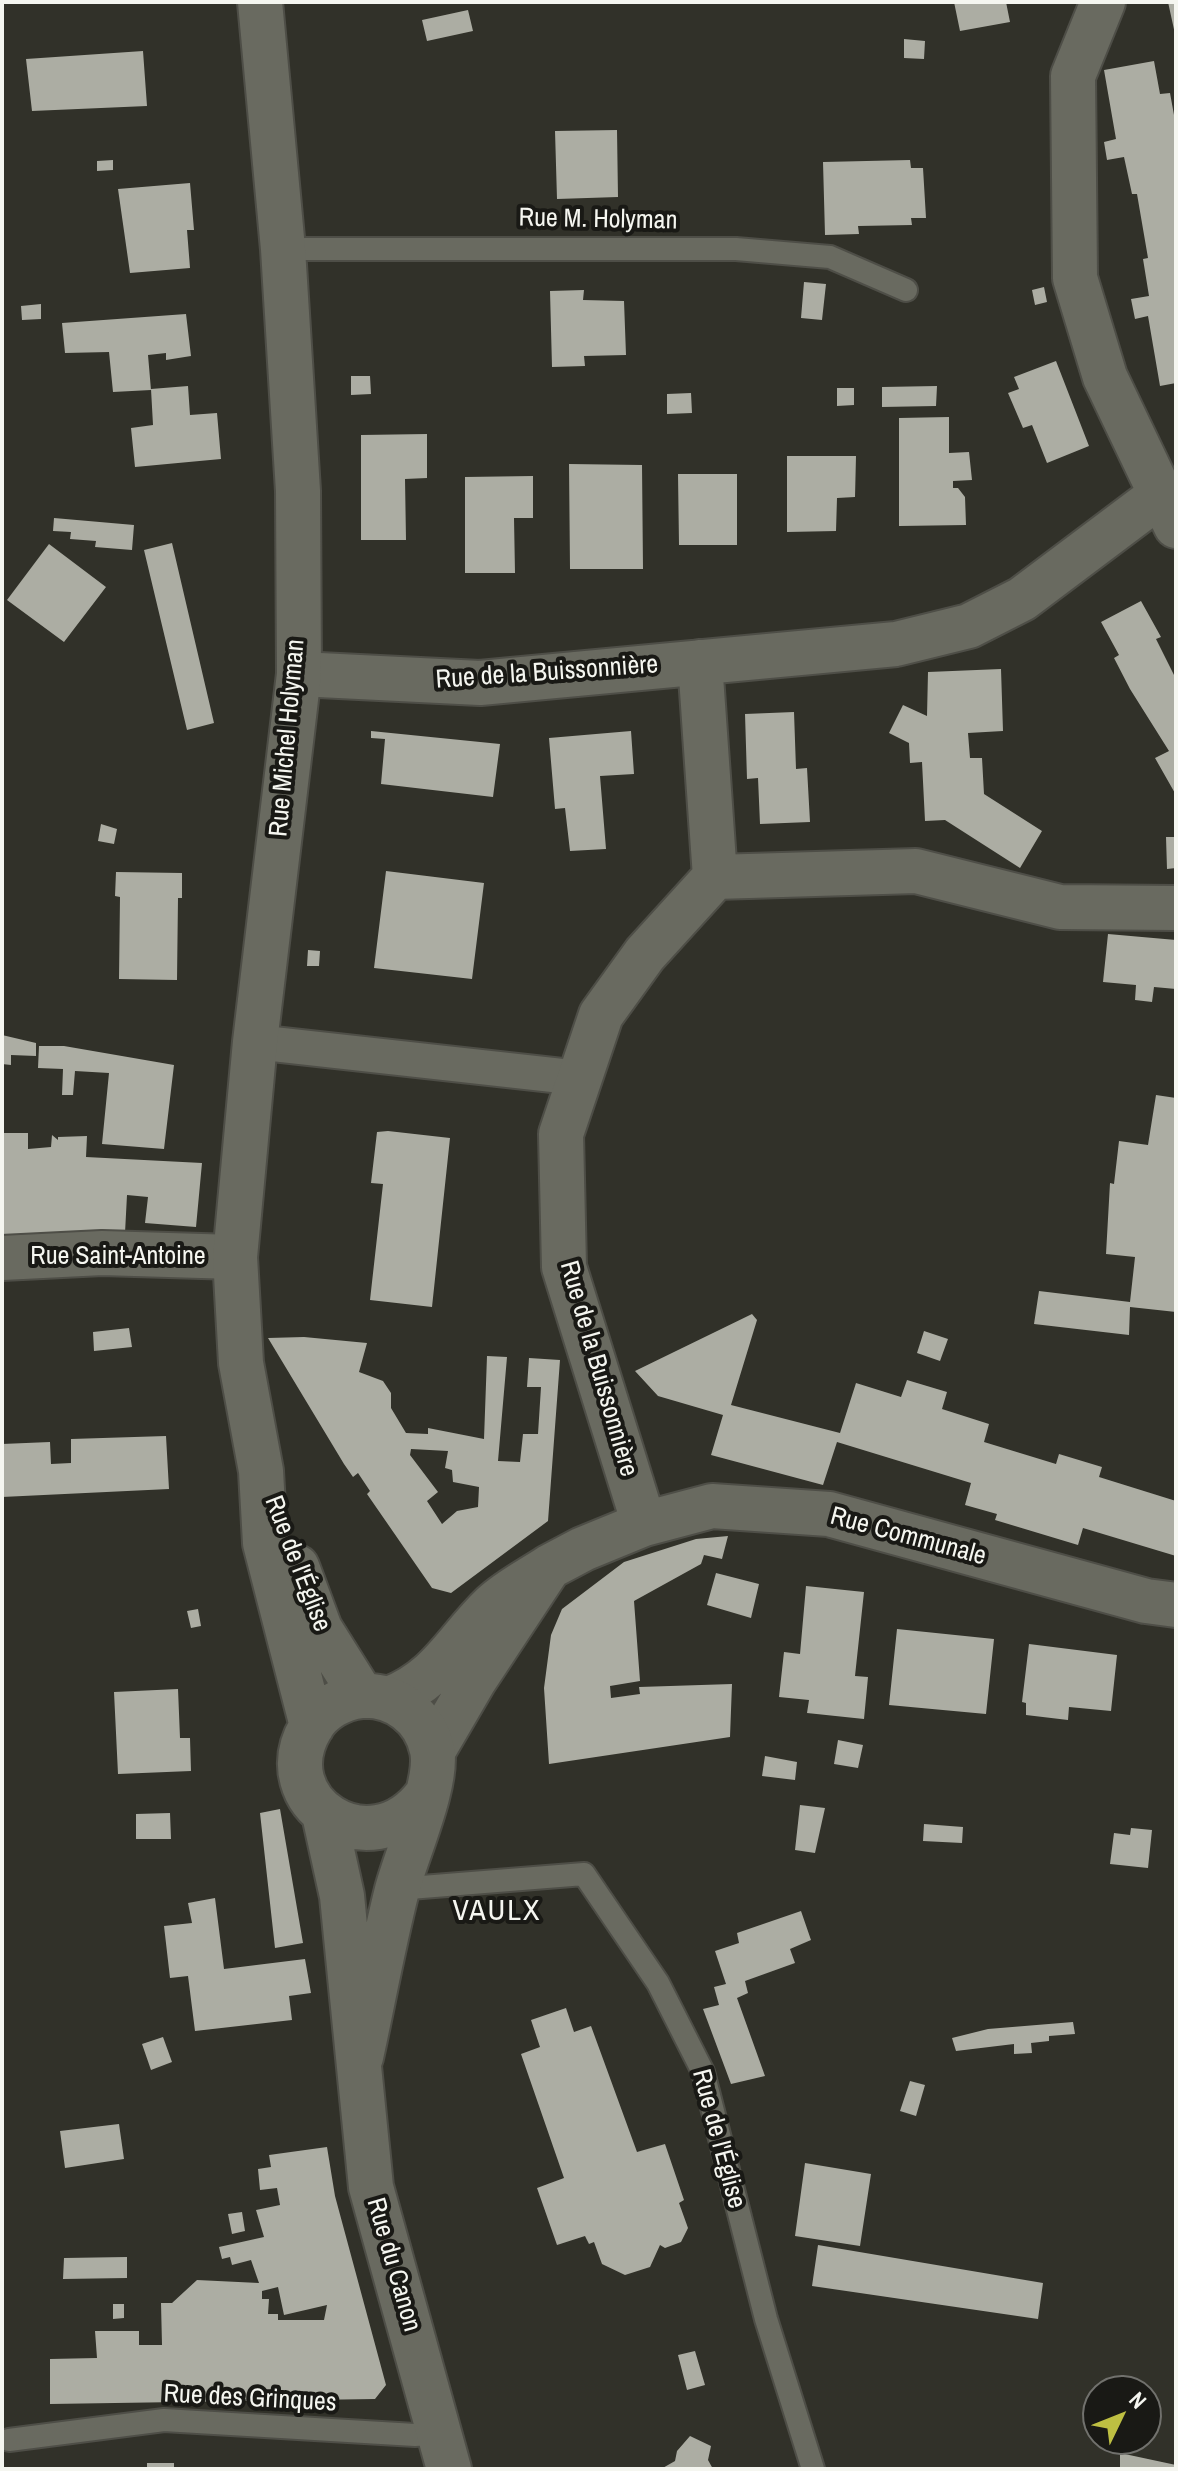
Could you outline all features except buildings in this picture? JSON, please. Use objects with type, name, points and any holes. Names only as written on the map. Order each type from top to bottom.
[{"type":"street","name":"Rue Michel Holyman","points":[[260,2],[283,249],[298,491],[299,674],[255,1042],[235,1257],[241,1363],[261,1471]]},
{"type":"street","points":[[1103,2],[1073,76],[1075,278],[1105,377],[1168,511]]},
{"type":"street","name":"Rue de la Buissonnière","points":[[299,674],[480,683],[896,644],[969,626],[1022,599],[1168,511]]},
{"type":"street","points":[[700,662],[715,877],[916,871],[1060,907],[1176,908]]},
{"type":"street","name":"Rue de la Buissonnière","points":[[644,1524],[564,1267],[561,1134],[601,1015],[645,954],[715,877]]},
{"type":"street","points":[[255,1042],[580,1078]]},
{"type":"street","name":"Rue Saint-Antoine","points":[[2,1258],[102,1253],[235,1257]]},
{"type":"street","points":[[261,1471],[265,1543],[312,1726]]},
{"type":"street","name":"Rue de l'Église","points":[[261,1471],[320,1629],[376,1698],[418,1719],[433,1751]]},
{"type":"street","name":"Rue Communale","points":[[376,1698],[408,1692],[442,1666],[493,1605],[549,1567],[644,1524],[712,1506],[829,1514],[1146,1601],[1176,1605]]},
{"type":"street","points":[[361,2057],[397,1889],[433,1774],[433,1751],[475,1679],[549,1567]]},
{"type":"street","points":[[376,1698],[328,1708],[312,1726],[303,1743],[300,1763],[311,1799],[324,1814],[350,1827],[380,1829],[406,1817],[426,1796]]},
{"type":"street","points":[[324,1814],[342,1896],[361,2057]]},
{"type":"street","name":"Rue du Canon","points":[[361,2057],[363,2123],[371,2187],[445,2451]]},
{"type":"lane","name":"Rue M. Holyman","points":[[283,249],[736,249],[830,257],[906,290]]},
{"type":"lane","name":"Rue de l'Église","points":[[397,1889],[584,1874],[658,1983],[703,2072],[766,2319],[813,2469]]},
{"type":"lane","name":"Rue des Grinques","points":[[9,2440],[164,2420],[415,2435],[445,2451]]},
{"type":"district","name":"VAULX","points":[[497,1912]]}]
